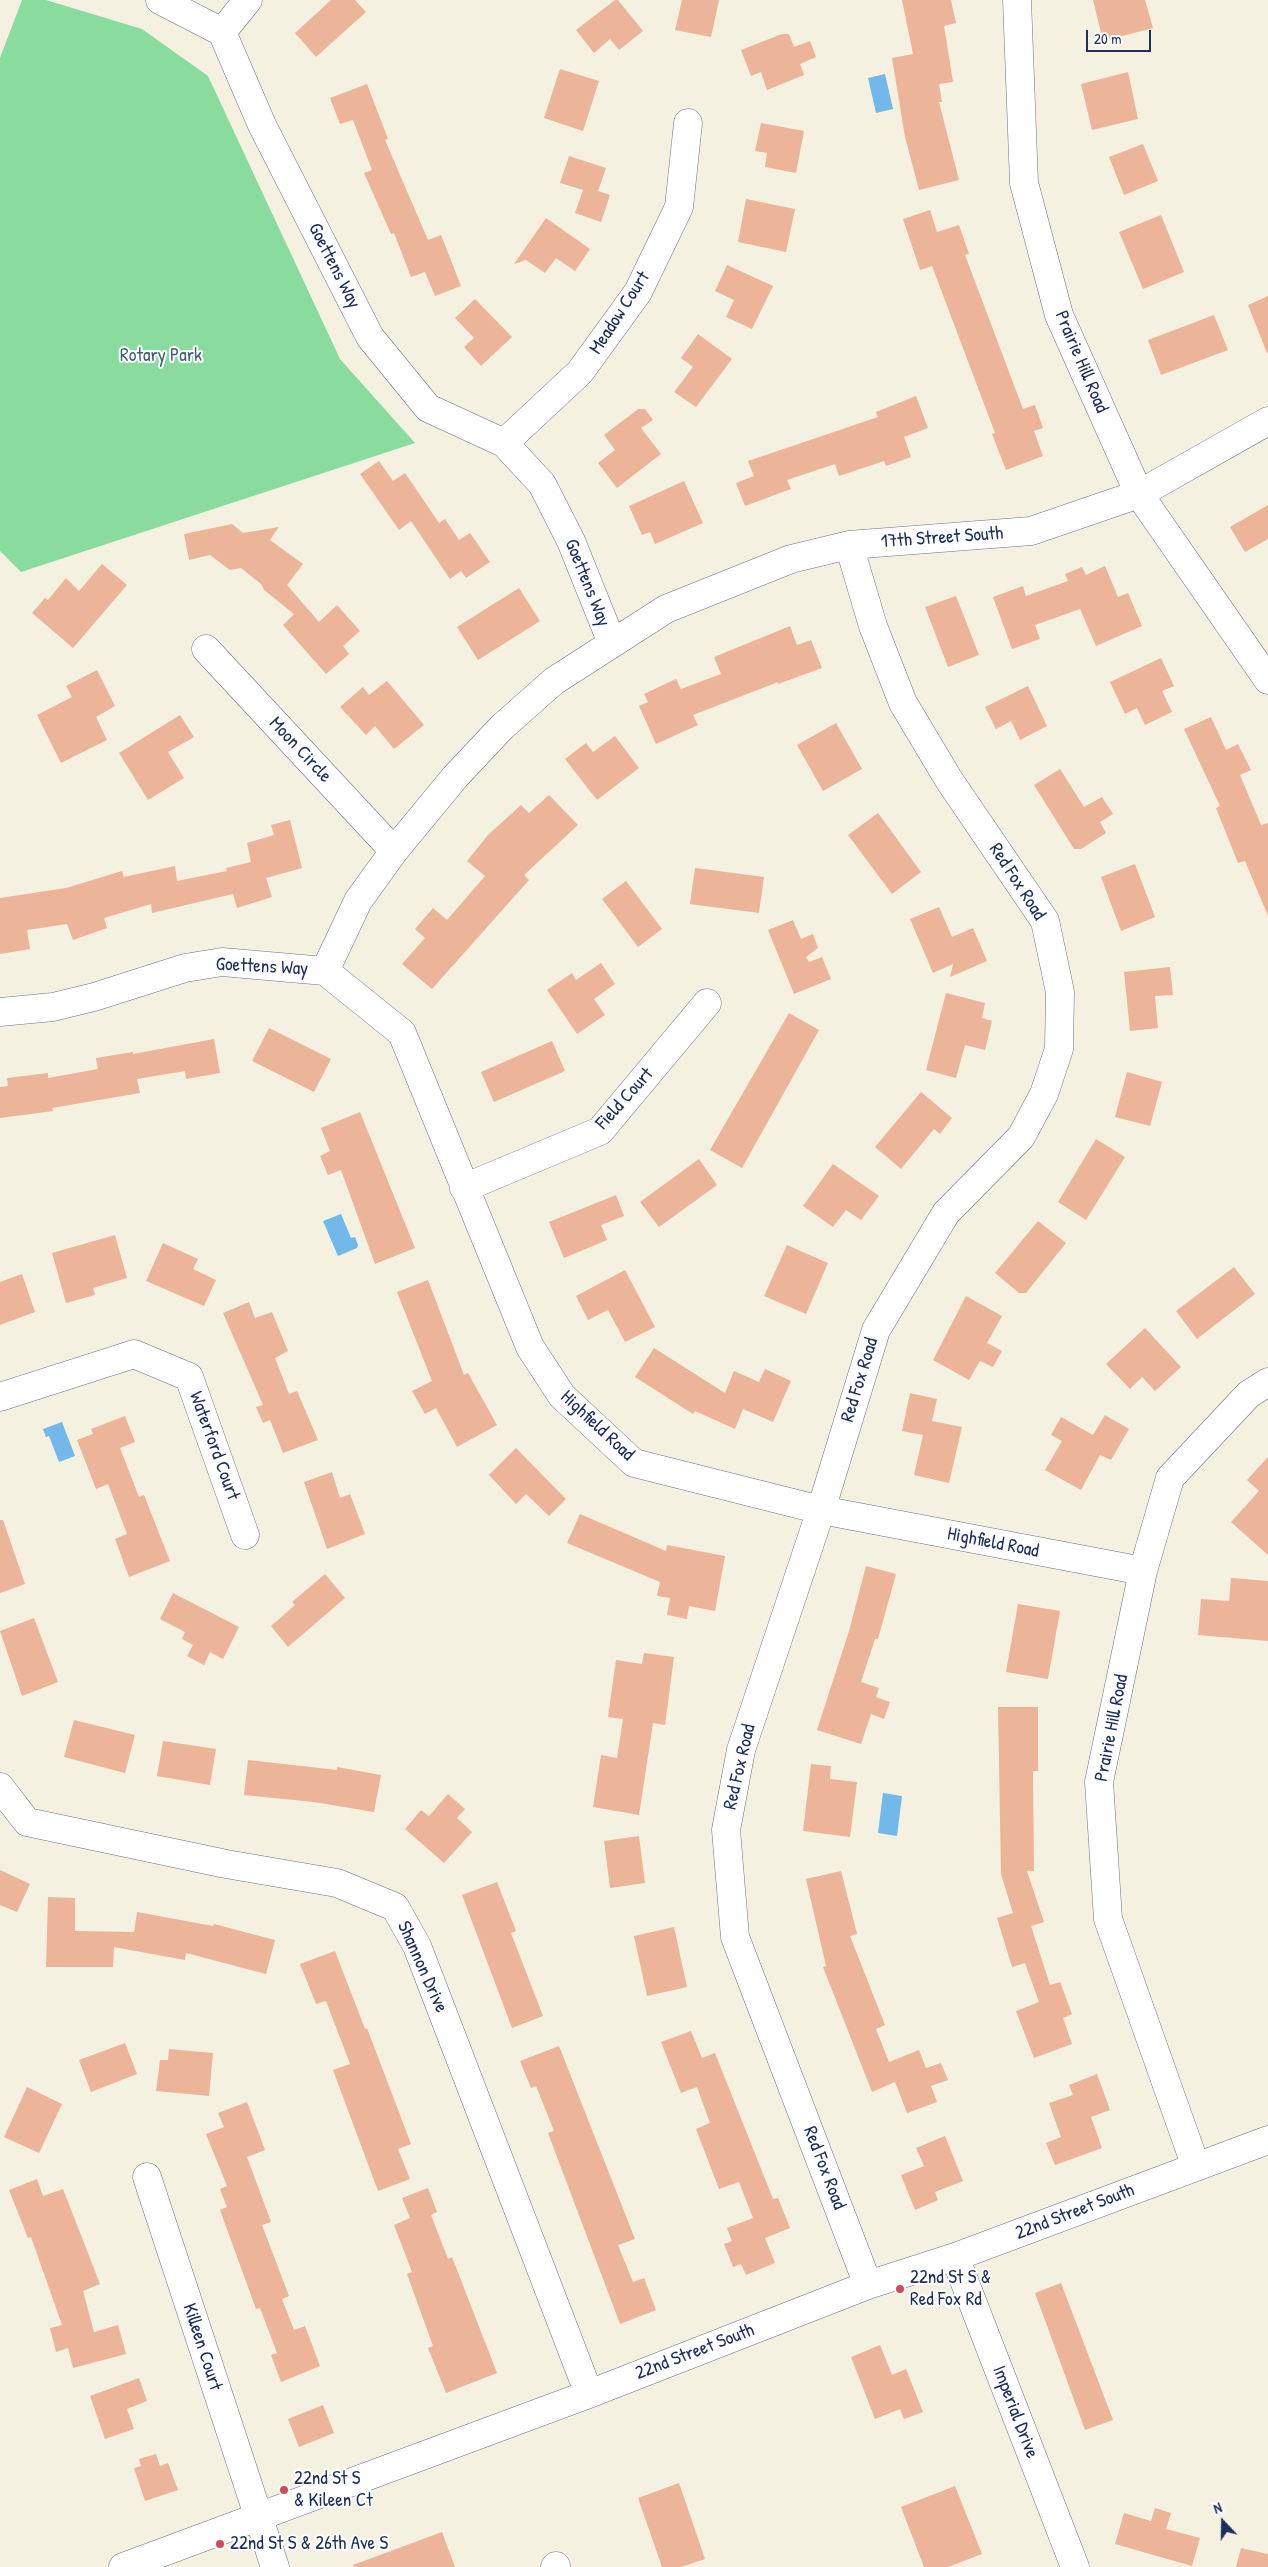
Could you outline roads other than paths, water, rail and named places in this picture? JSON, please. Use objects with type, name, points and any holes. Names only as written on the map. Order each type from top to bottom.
[{"type":"street","points":[[160,0],[222,32],[248,0]]},
{"type":"street","name":"Prairie Hill Road","points":[[1017,0],[1024,183],[1059,315],[1138,494],[1268,680]]},
{"type":"street","name":"Goettens Way","points":[[0,1012],[53,1007],[94,997],[185,968],[222,962],[325,971],[358,901],[394,851],[454,777],[502,727],[554,681],[612,643],[571,542],[542,484],[504,443],[428,408],[370,337],[262,125],[222,32]]},
{"type":"street","name":"Meadow Court","points":[[504,443],[580,372],[638,292],[679,207],[688,123]]},
{"type":"street","name":"17th Street South","points":[[612,643],[666,609],[791,559],[849,545],[1031,531],[1138,494],[1268,421]]},
{"type":"street","name":"Red Fox Road","points":[[849,545],[873,626],[903,703],[949,780],[1044,921],[1060,992],[1059,1049],[1044,1094],[1020,1138],[946,1213],[876,1330],[821,1510],[741,1750],[726,1830],[735,1937],[868,2284]]},
{"type":"street","name":"Moon Circle","points":[[206,649],[394,851]]},
{"type":"street","name":"Highfield Road","points":[[325,971],[402,1033],[530,1347],[562,1396],[634,1463],[821,1510],[1143,1571]]},
{"type":"street","name":"Field Court","points":[[464,1188],[600,1132],[707,1003]]},
{"type":"street","name":"Waterford Court","points":[[0,1397],[134,1354],[189,1377],[245,1535]]},
{"type":"street","name":"Prairie Hill Road","points":[[1196,2167],[1108,1919],[1099,1782],[1143,1571],[1170,1478],[1249,1394],[1268,1382]]},
{"type":"street","name":"Shannon Drive","points":[[0,1787],[27,1822],[226,1864],[337,1883],[395,1907],[417,1946],[589,2394]]},
{"type":"street","name":"22nd Street South","points":[[123,2567],[589,2394],[868,2284],[955,2257],[1268,2140]]},
{"type":"street","name":"Killeen Court","points":[[147,2177],[257,2518],[275,2567]]},
{"type":"street","name":"Imperial Drive","points":[[955,2257],[1074,2567]]},
{"type":"water","points":[[885,74],[893,109],[876,113],[868,78]]},
{"type":"water","points":[[341,1214],[351,1238],[355,1237],[358,1245],[357,1248],[338,1256],[323,1221]]},
{"type":"water","points":[[62,1422],[75,1456],[59,1462],[49,1436],[46,1437],[43,1429]]},
{"type":"water","points":[[883,1793],[902,1796],[897,1836],[878,1833]]},
{"type":"place","name":"22nd St S & Red Fox Rd","points":[[900,2289]]},
{"type":"place","name":"22nd St S & Kileen Ct","points":[[284,2490]]},
{"type":"place","name":"22nd St S & 26th Ave S","points":[[220,2544]]},
{"type":"park label","name":"Rotary Park","points":[[161,356]]}]
